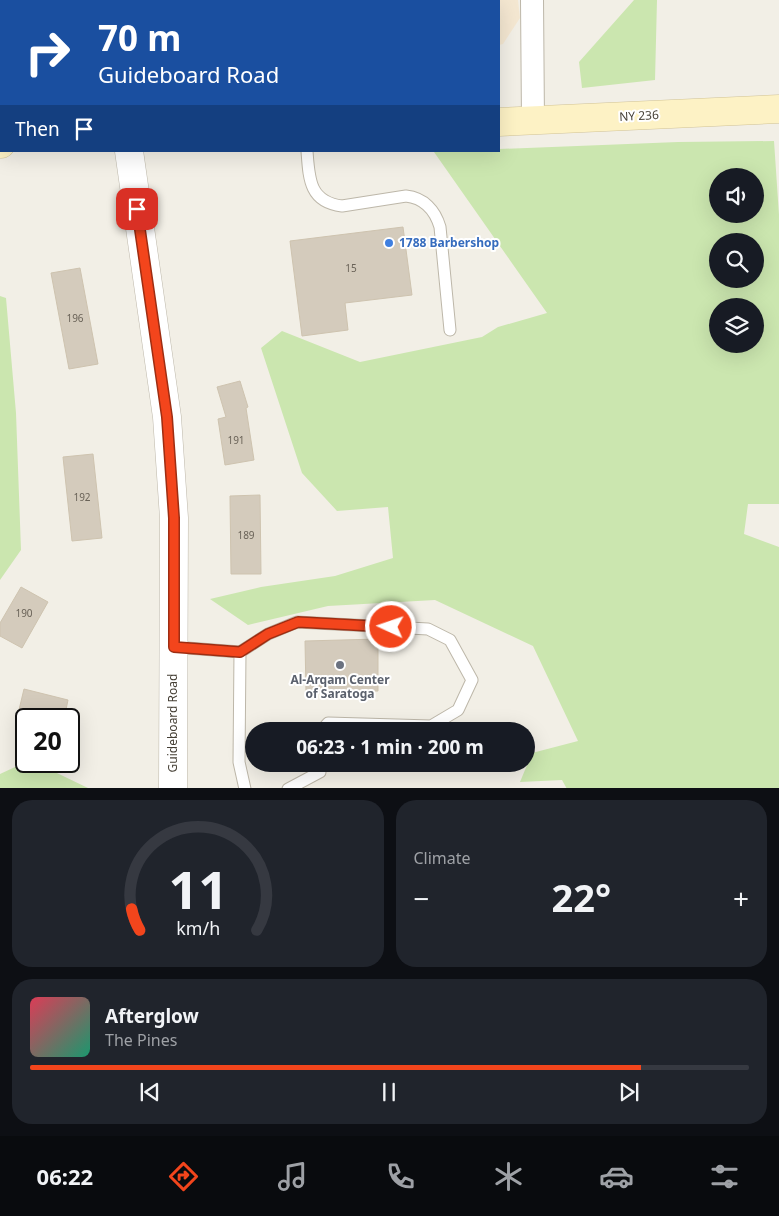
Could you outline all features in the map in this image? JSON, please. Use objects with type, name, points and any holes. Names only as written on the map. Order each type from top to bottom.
[{"type":"main road","name":"NY 236","points":[[500,122],[779,109]]},
{"type":"street","points":[[532,0],[532,121]]},
{"type":"street","name":"Guideboard Road","points":[[129,152],[167,417],[174,518],[173,788]]},
{"type":"lane","points":[[306,152],[310,180],[315,192],[332,205],[342,206],[406,196],[415,197],[426,203],[438,218],[440,227],[450,330]]},
{"type":"lane","points":[[174,647],[240,652],[268,634],[298,622],[428,629],[450,640],[472,680],[458,710],[437,722]]},
{"type":"lane","points":[[240,652],[239,762],[246,788]]},
{"type":"lane","points":[[288,788],[320,772]]},
{"type":"shaded area","points":[[500,0],[518,0],[520,18],[503,44],[500,45]]},
{"type":"green space","points":[[634,0],[657,0],[655,80],[582,88],[579,62]]},
{"type":"green space","points":[[774,141],[779,215],[779,504],[748,504],[744,534],[779,547],[779,788],[566,788],[562,780],[520,782],[524,772],[535,772],[535,752],[578,741],[533,646],[435,600],[328,606],[248,625],[210,599],[261,587],[335,576],[393,558],[388,507],[337,511],[302,473],[261,348],[282,331],[360,362],[482,337],[498,327],[547,313],[434,152],[500,152],[500,149],[678,142]]},
{"type":"green space","points":[[0,296],[6,298],[16,413],[21,550],[0,580]]},
{"type":"green space","points":[[15,767],[15,773],[57,773],[88,788],[0,788],[0,774]]},
{"type":"building","points":[[403,227],[412,295],[345,303],[348,330],[302,336],[290,241]]},
{"type":"building","points":[[80,268],[98,364],[69,369],[51,273]]},
{"type":"building","points":[[240,381],[248,407],[246,408],[254,460],[225,465],[218,419],[226,417],[217,387]]},
{"type":"building","points":[[93,454],[102,538],[72,541],[63,457]]},
{"type":"building","points":[[260,495],[261,574],[231,574],[230,496]]},
{"type":"building","points":[[21,587],[48,602],[22,648],[0,636],[0,623]]},
{"type":"building","name":"Al-Arqam Center of Saratoga","points":[[378,639],[378,691],[306,692],[305,641]]},
{"type":"building","points":[[24,689],[68,700],[66,708],[19,708]]},
{"type":"place","name":"1788 Barbershop","points":[[389,243]]},
{"type":"place","name":"Al-Arqam Center of Saratoga","points":[[340,665]]},
{"type":"route","points":[[137,209],[167,417],[174,518],[174,647],[240,652],[268,634],[298,622],[391,627]]}]
